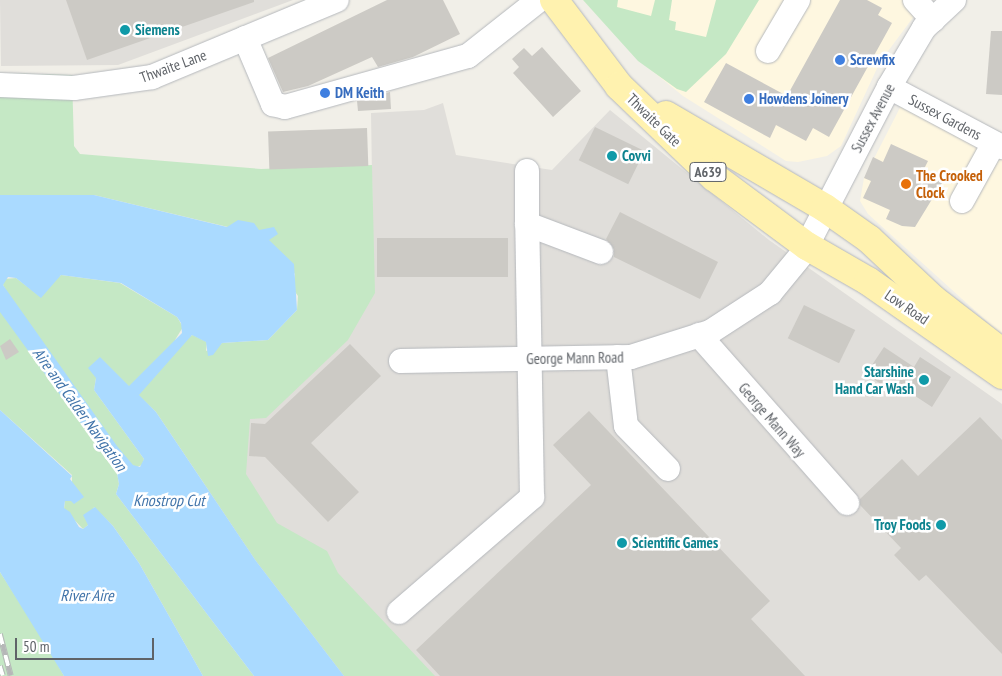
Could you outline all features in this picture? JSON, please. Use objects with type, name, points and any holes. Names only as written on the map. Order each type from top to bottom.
[{"type":"main road","name":"Thwaite Gate","points":[[554,0],[619,86],[714,177],[807,246]]},
{"type":"main road","name":"Thwaite Gate","points":[[619,86],[825,208]]},
{"type":"main road","name":"A639","points":[[825,208],[830,226],[839,237],[889,273],[917,314]]},
{"type":"main road","name":"Low Road","points":[[825,208],[869,238],[933,298],[1002,353]]},
{"type":"main road","name":"Low Road","points":[[807,246],[868,281],[1002,375]]},
{"type":"street","name":"Thwaite Lane","points":[[0,85],[74,88],[152,77],[337,0]]},
{"type":"street","points":[[245,38],[274,104],[285,107],[468,56],[539,0]]},
{"type":"street","points":[[768,51],[798,0]]},
{"type":"street","points":[[915,0],[933,20]]},
{"type":"street","name":"Sussex Avenue","points":[[807,246],[889,87],[924,28],[954,0]]},
{"type":"street","name":"Sussex Gardens","points":[[889,87],[998,145]]},
{"type":"street","points":[[962,201],[998,145]]},
{"type":"street","points":[[399,612],[532,498],[527,171]]},
{"type":"street","points":[[527,224],[601,252]]},
{"type":"street","name":"George Mann Road","points":[[401,361],[631,357],[710,332],[770,293],[807,246]]},
{"type":"street","name":"George Mann Way","points":[[699,335],[847,503]]},
{"type":"street","points":[[618,358],[626,426],[668,469]]},
{"type":"shaded area","points":[[0,0],[293,0],[118,65],[1,66]]},
{"type":"shaded area","points":[[583,0],[926,0],[880,62],[841,146],[827,156],[798,162],[786,161],[683,96],[640,61]]},
{"type":"shaded area","points":[[906,96],[1002,147],[1002,335],[868,214],[860,201],[864,178]]},
{"type":"shaded area","points":[[443,103],[456,155],[552,170],[610,110],[769,240],[1002,404],[1002,676],[344,676],[256,561],[204,483],[373,238],[371,113],[424,110]]},
{"type":"green space","points":[[583,0],[618,0],[617,7],[651,16],[655,0],[672,0],[669,20],[676,22],[675,30],[706,37],[716,0],[759,0],[726,54],[686,92],[677,89],[638,61]]},
{"type":"green space","points":[[0,73],[72,75],[74,146],[80,154],[261,169],[372,165],[375,293],[348,340],[266,418],[250,419],[246,474],[277,523],[327,551],[338,573],[435,676],[344,676],[256,561],[156,412],[122,380],[96,378],[94,390],[144,459],[142,465],[137,467],[104,456],[117,473],[119,484],[116,494],[254,676],[203,676],[139,563],[113,526],[94,507],[88,525],[83,529],[64,509],[65,501],[72,501],[72,475],[0,410],[0,307],[11,299],[3,285],[4,279],[16,278],[37,294],[61,275],[120,283],[177,317],[183,327],[175,340],[193,335],[207,342],[206,351],[222,343],[268,340],[297,310],[298,296],[293,289],[295,274],[259,230],[228,227],[94,195],[0,195]]},
{"type":"green space","points":[[0,572],[43,639],[64,676],[0,676]]},
{"type":"water","points":[[0,195],[94,195],[227,227],[238,220],[254,223],[259,230],[274,227],[278,234],[269,240],[294,264],[297,310],[268,340],[222,343],[213,355],[208,356],[206,342],[192,335],[139,395],[156,412],[256,561],[344,676],[254,676],[116,494],[119,484],[117,473],[0,312]],"holes":[[[61,275],[121,283],[177,317],[181,323],[182,333],[129,386],[100,357],[88,368],[96,378],[94,390],[144,459],[140,467],[133,465],[117,446],[3,285],[8,277],[16,278],[41,298]]]},
{"type":"water","name":"River Aire","points":[[0,410],[72,476],[70,479],[84,497],[74,504],[71,501],[65,501],[64,508],[70,512],[79,527],[83,529],[88,525],[83,515],[95,507],[113,526],[139,563],[203,676],[64,676],[0,572]]},
{"type":"building","name":"Siemens","points":[[66,0],[254,0],[254,2],[87,60]]},
{"type":"building","points":[[387,0],[443,0],[460,34],[413,57],[378,67],[372,57],[308,86],[283,92],[268,58]]},
{"type":"building","name":"Screwfix","points":[[840,0],[867,0],[882,8],[878,15],[892,23],[829,137],[813,128],[806,141],[776,125],[770,138],[704,102],[726,63],[787,96]]},
{"type":"building","points":[[991,31],[1002,31],[1002,95],[986,94]]},
{"type":"building","points":[[542,47],[581,91],[553,117],[513,73],[519,67],[512,59],[524,48],[532,56]]},
{"type":"building","points":[[390,92],[391,109],[358,111],[357,101]]},
{"type":"building","name":"Covvi","points":[[595,127],[644,151],[628,184],[579,160]]},
{"type":"building","points":[[367,128],[368,166],[269,169],[268,131]]},
{"type":"building","name":"The Crooked Clock","points":[[891,144],[928,161],[924,169],[945,178],[915,227],[902,226],[886,219],[890,210],[863,198],[871,181],[864,178],[873,157],[883,162]]},
{"type":"building","points":[[620,212],[718,262],[700,299],[614,257],[614,249],[606,239]]},
{"type":"building","points":[[377,238],[508,238],[508,277],[377,277]]},
{"type":"building","points":[[804,305],[855,330],[839,363],[788,338]]},
{"type":"building","points":[[10,339],[19,352],[6,360],[0,346]]},
{"type":"building","points":[[350,344],[381,376],[311,443],[359,492],[328,522],[265,457],[249,456],[251,423],[265,424]]},
{"type":"building","name":"Starshine Hand Car Wash","points":[[884,347],[914,367],[920,357],[951,377],[932,407],[886,377],[881,384],[866,374]]},
{"type":"building","name":"Scientific Games","points":[[589,411],[770,601],[751,619],[805,676],[440,676],[416,650],[591,485],[553,445]]},
{"type":"building","name":"Troy Foods","points":[[980,417],[1002,440],[1002,654],[926,575],[919,581],[894,555],[901,548],[860,505],[860,499],[902,459],[918,476]]},
{"type":"railway","points":[[0,634],[11,676]]},
{"type":"railway","points":[[0,666],[3,676]]},
{"type":"place","name":"Siemens","points":[[125,30]]},
{"type":"place","name":"Screwfix","points":[[840,60]]},
{"type":"place","name":"DM Keith","points":[[325,93]]},
{"type":"place","name":"Howdens Joinery","points":[[749,99]]},
{"type":"place","name":"Covvi","points":[[612,156]]},
{"type":"place","name":"The Crooked Clock","points":[[906,184]]},
{"type":"place","name":"Starshine Hand Car Wash","points":[[924,380]]},
{"type":"place","name":"Troy Foods","points":[[941,525]]},
{"type":"place","name":"Scientific Games","points":[[622,543]]},
{"type":"water label","name":"Aire and Calder Navigation","points":[[80,409]]},
{"type":"water label","name":"Knostrop Cut","points":[[169,500]]}]
